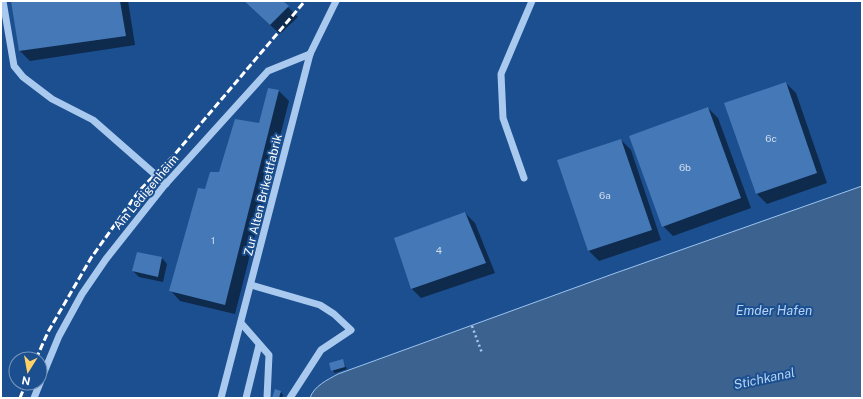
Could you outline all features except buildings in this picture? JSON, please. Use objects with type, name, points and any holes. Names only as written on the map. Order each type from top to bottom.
[{"type":"street","points":[[3,1],[14,66],[23,77],[52,99],[93,120],[166,184]]},
{"type":"street","name":"Zur Alten Brikettfabrik","points":[[221,398],[310,54],[336,1]]},
{"type":"street","points":[[524,178],[503,118],[501,74],[532,1]]},
{"type":"street","name":"Am Ledigenheim","points":[[48,363],[59,336],[82,294],[106,259],[166,184],[268,71],[310,54]]},
{"type":"street","points":[[251,285],[320,305],[334,314],[351,330],[321,350],[290,398]]},
{"type":"street","points":[[241,323],[269,355],[267,398]]},
{"type":"street","points":[[246,398],[259,345]]},
{"type":"path","points":[[472,326],[482,353]]},
{"type":"water","name":"Emder Hafen","points":[[862,186],[862,398],[310,398],[315,390],[325,381],[338,374],[610,275]]},
{"type":"railway","points":[[40,351],[48,332],[91,258],[139,191],[175,154],[305,1]]},
{"type":"railway","points":[[20,398],[23,391]]},
{"type":"water label","name":"Stichkanal","points":[[764,378]]}]
